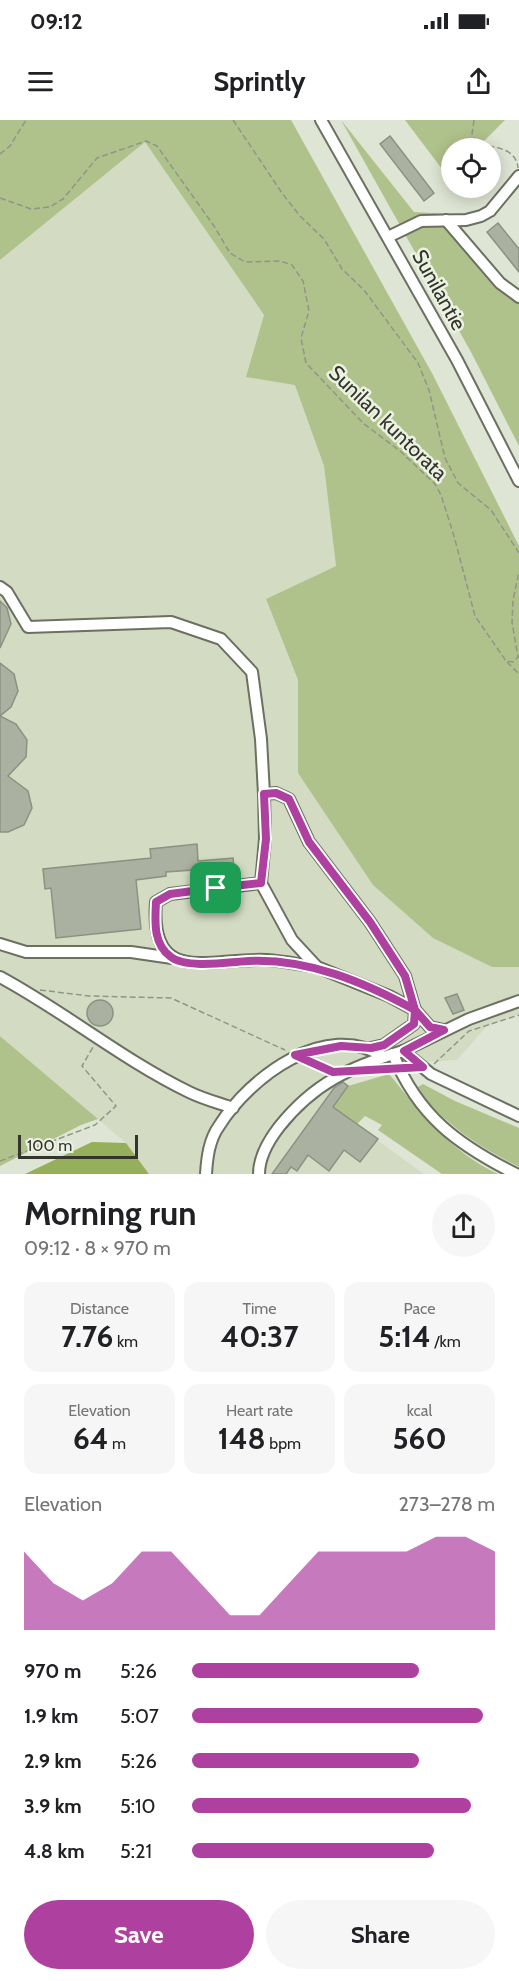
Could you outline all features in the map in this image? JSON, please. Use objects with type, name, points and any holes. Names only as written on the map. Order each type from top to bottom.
[{"type":"street","name":"Sunilantie","points":[[321,120],[457,360],[519,481]]},
{"type":"street","points":[[388,237],[422,221],[466,220],[490,211],[519,176]]},
{"type":"street","points":[[446,220],[500,283],[519,297]]},
{"type":"street","points":[[0,587],[7,592],[28,627],[171,622],[221,639],[252,672],[261,739],[266,839],[261,883],[292,940],[317,968]]},
{"type":"street","points":[[264,794],[276,793],[289,799],[309,842],[370,922],[405,976],[415,1010],[414,1024],[384,1045],[371,1048]]},
{"type":"street","points":[[172,958],[162,947],[154,928],[156,902],[170,894],[261,883]]},
{"type":"street","points":[[0,944],[26,952],[131,952],[190,963],[267,960],[317,968],[389,996],[415,1010],[430,1027],[444,1030]]},
{"type":"street","points":[[0,977],[190,1093],[233,1108]]},
{"type":"street","points":[[260,1174],[269,1140],[295,1107],[324,1082],[394,1054],[469,1019],[519,1001]]},
{"type":"street","points":[[206,1174],[208,1152],[218,1127],[233,1108],[271,1071],[295,1055],[341,1046],[371,1048],[394,1054],[519,1116]]},
{"type":"street","points":[[394,1054],[412,1094],[444,1131],[479,1155],[516,1174]]},
{"type":"path","points":[[0,154],[10,146],[26,120]]},
{"type":"path","name":"Sunilan kuntorata","points":[[232,120],[288,201],[324,239],[342,269],[364,290],[418,363],[429,390],[445,458],[458,483],[491,510],[519,553]]},
{"type":"path","points":[[474,120],[472,134],[477,143],[508,150],[517,161],[519,176]]},
{"type":"path","name":"Sunilan kuntorata","points":[[0,198],[32,209],[50,207],[63,199],[97,158],[146,141],[157,146],[176,170],[230,253],[245,261],[280,261],[291,265],[303,281],[309,311],[301,338],[306,363],[363,423],[435,484],[441,495],[454,536],[475,616],[506,661]]},
{"type":"path","points":[[506,661],[513,662],[518,657],[512,622],[513,600],[519,572]]},
{"type":"path","points":[[506,661],[519,674]]},
{"type":"path","points":[[18,987],[89,996],[171,998],[333,1072],[346,1072]]},
{"type":"path","points":[[423,1067],[432,1066],[469,1031],[519,1015]]},
{"type":"path","points":[[0,1161],[96,1125],[116,1107],[81,1066],[99,1038]]},
{"type":"path","points":[[374,1070],[399,1068]]},
{"type":"shaded area","points":[[0,120],[291,120],[433,375],[519,546],[519,967],[492,967],[433,938],[373,885],[298,773],[298,680],[266,599],[336,566],[324,466],[295,385],[246,377],[264,315],[145,142],[0,260]]},
{"type":"shaded area","points":[[341,120],[414,212],[451,214],[519,299],[519,446],[471,352]]},
{"type":"shaded area","points":[[405,120],[505,120],[487,138],[441,138],[441,168]]},
{"type":"shaded area","points":[[145,142],[264,315],[247,377],[295,384],[324,466],[336,566],[266,599],[298,680],[298,773],[492,967],[519,967],[519,1014],[486,1027],[457,1060],[366,1067],[340,1080],[348,1086],[333,1108],[424,1174],[149,1174],[126,1143],[0,1036],[0,260]]},
{"type":"shaded area","points":[[0,1036],[98,1119],[81,1125],[0,1166]]},
{"type":"shaded area","points":[[389,1074],[438,1131],[466,1155],[498,1174],[442,1174],[378,1130],[382,1125],[365,1116],[356,1125],[333,1107],[348,1086]]},
{"type":"shaded area","points":[[423,1084],[455,1101],[519,1128],[519,1167],[475,1142],[439,1114],[414,1089]]},
{"type":"shaded area","points":[[92,1142],[126,1143],[149,1174],[25,1174]]},
{"type":"building","points":[[390,136],[434,193],[424,201],[380,144]]},
{"type":"building","points":[[498,223],[519,249],[519,272],[487,232]]},
{"type":"building","points":[[0,601],[7,608],[11,624],[0,648]]},
{"type":"building","points":[[0,663],[14,674],[18,691],[11,707],[0,716]]},
{"type":"building","points":[[0,716],[16,724],[27,740],[26,757],[8,776],[28,791],[32,808],[24,825],[8,832],[0,832]]},
{"type":"building","points":[[197,844],[198,861],[233,858],[234,867],[166,872],[166,876],[136,880],[141,929],[56,938],[51,888],[45,889],[43,869],[151,858],[150,849]]},
{"type":"building","points":[[457,994],[464,1010],[453,1014],[445,998]]},
{"type":"building","points":[[100,1000],[109,1004],[113,1013],[109,1022],[100,1026],[91,1022],[87,1013],[91,1004]]},
{"type":"building","points":[[343,1082],[348,1086],[333,1107],[378,1139],[360,1162],[344,1150],[329,1171],[308,1155],[297,1171],[291,1167],[286,1174],[272,1174],[334,1088]]},
{"type":"route","points":[[216,888],[170,894],[156,902],[154,928],[162,947],[172,958],[190,963],[267,960],[317,968],[389,996],[415,1010],[414,1024],[384,1045],[371,1048],[341,1046],[295,1055],[333,1072],[423,1067],[404,1051],[444,1030],[430,1027],[415,1010],[405,976],[370,922],[309,842],[289,799],[276,793],[264,794],[266,839],[261,883],[216,888]]}]
